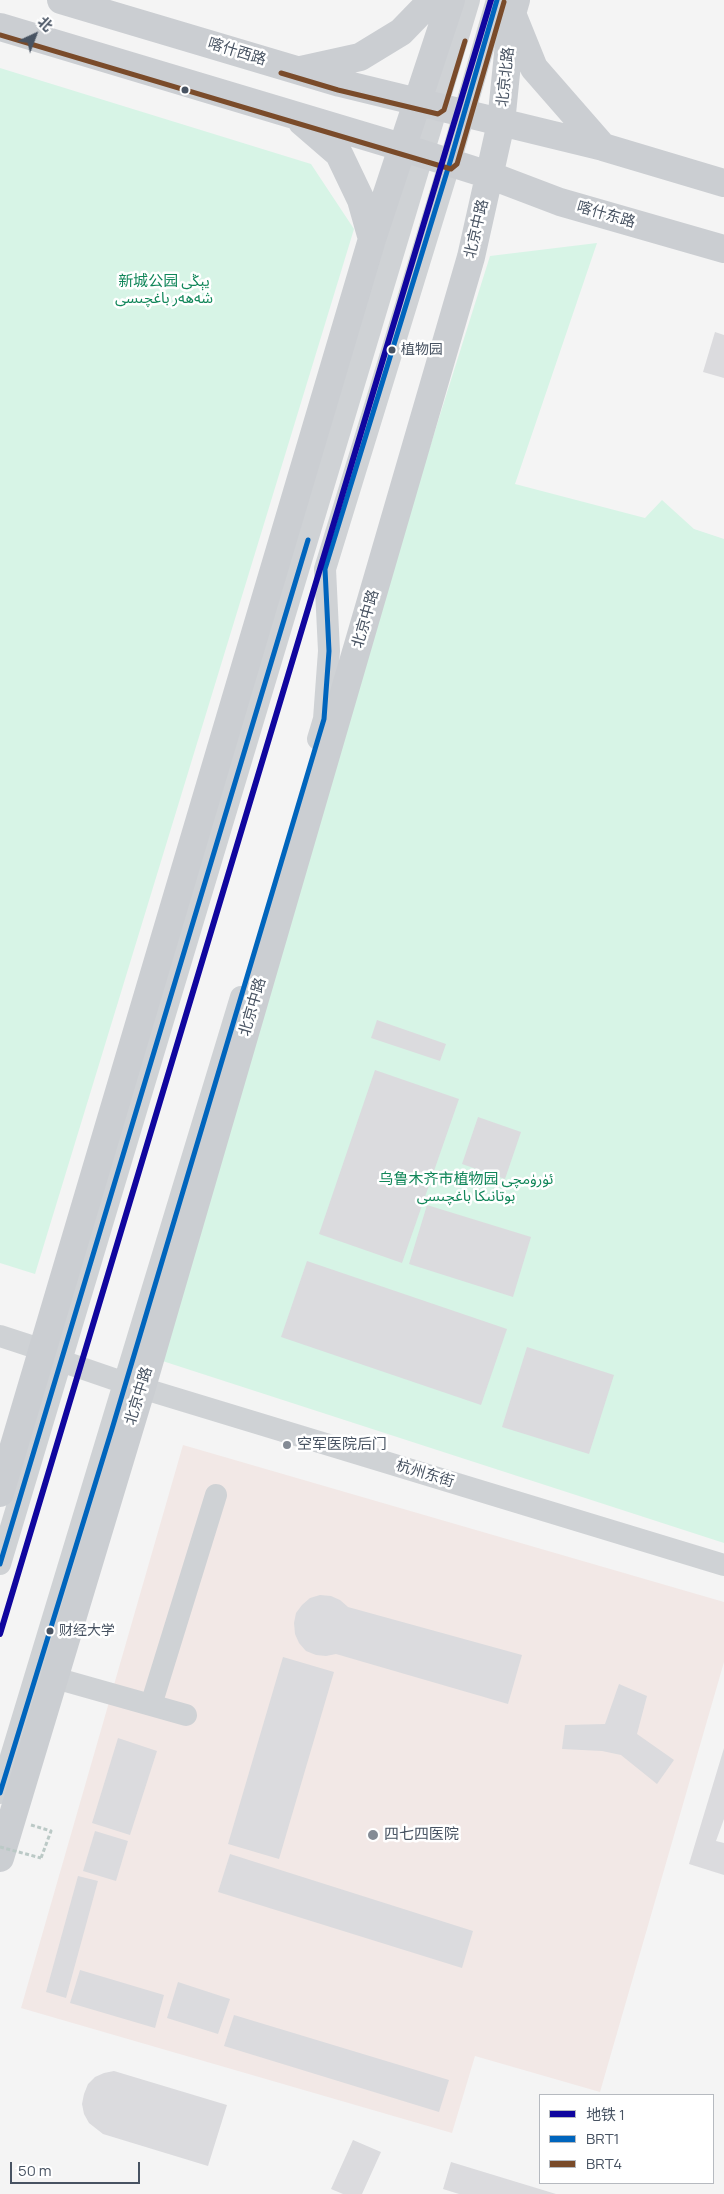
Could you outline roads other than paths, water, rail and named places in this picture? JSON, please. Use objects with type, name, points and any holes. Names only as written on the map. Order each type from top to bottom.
[{"type":"main road","name":"喀什西路","points":[[61,0],[298,71],[417,127],[450,162],[492,164]]},
{"type":"main road","points":[[298,71],[360,57],[401,32],[432,0]]},
{"type":"main road","points":[[0,1493],[52,1355],[372,239],[417,127],[451,0]]},
{"type":"main road","points":[[508,5],[534,68],[603,147]]},
{"type":"main road","name":"北京北路","points":[[492,164],[501,123],[508,5]]},
{"type":"main road","name":"喀什西路","points":[[0,27],[293,114],[417,127],[464,114],[501,123]]},
{"type":"main road","points":[[293,114],[339,154],[361,200],[372,239]]},
{"type":"main road","points":[[501,123],[603,147],[724,184]]},
{"type":"main road","name":"喀什东路","points":[[492,164],[560,202],[724,249]]},
{"type":"main road","name":"北京中路","points":[[0,1858],[54,1678],[134,1385],[471,257],[492,164]]},
{"type":"street","points":[[0,1564],[52,1355],[417,127],[469,0]]},
{"type":"street","points":[[0,1793],[134,1385],[324,719],[329,651],[325,569],[464,114],[508,5]]},
{"type":"street","name":"杭州东街","points":[[0,1336],[134,1385],[724,1566]]},
{"type":"street","points":[[151,1705],[216,1495]]},
{"type":"street","points":[[54,1678],[186,1715]]},
{"type":"metro line","name":"1","points":[[0,1634],[491,0]]},
{"type":"place","name":"植物园","points":[[392,350]]},
{"type":"place","name":"空军医院后门","points":[[287,1445]]},
{"type":"place","name":"财经大学","points":[[50,1631]]},
{"type":"place","name":"四七四医院","points":[[373,1835]]},
{"type":"park label","name":"新城公园 يېڭى شەھەر باغچىسى","points":[[164,290]]},
{"type":"park label","name":"乌鲁木齐市植物园 ئۈرۈمچى بوتانىكا باغچىسى","points":[[466,1188]]}]
